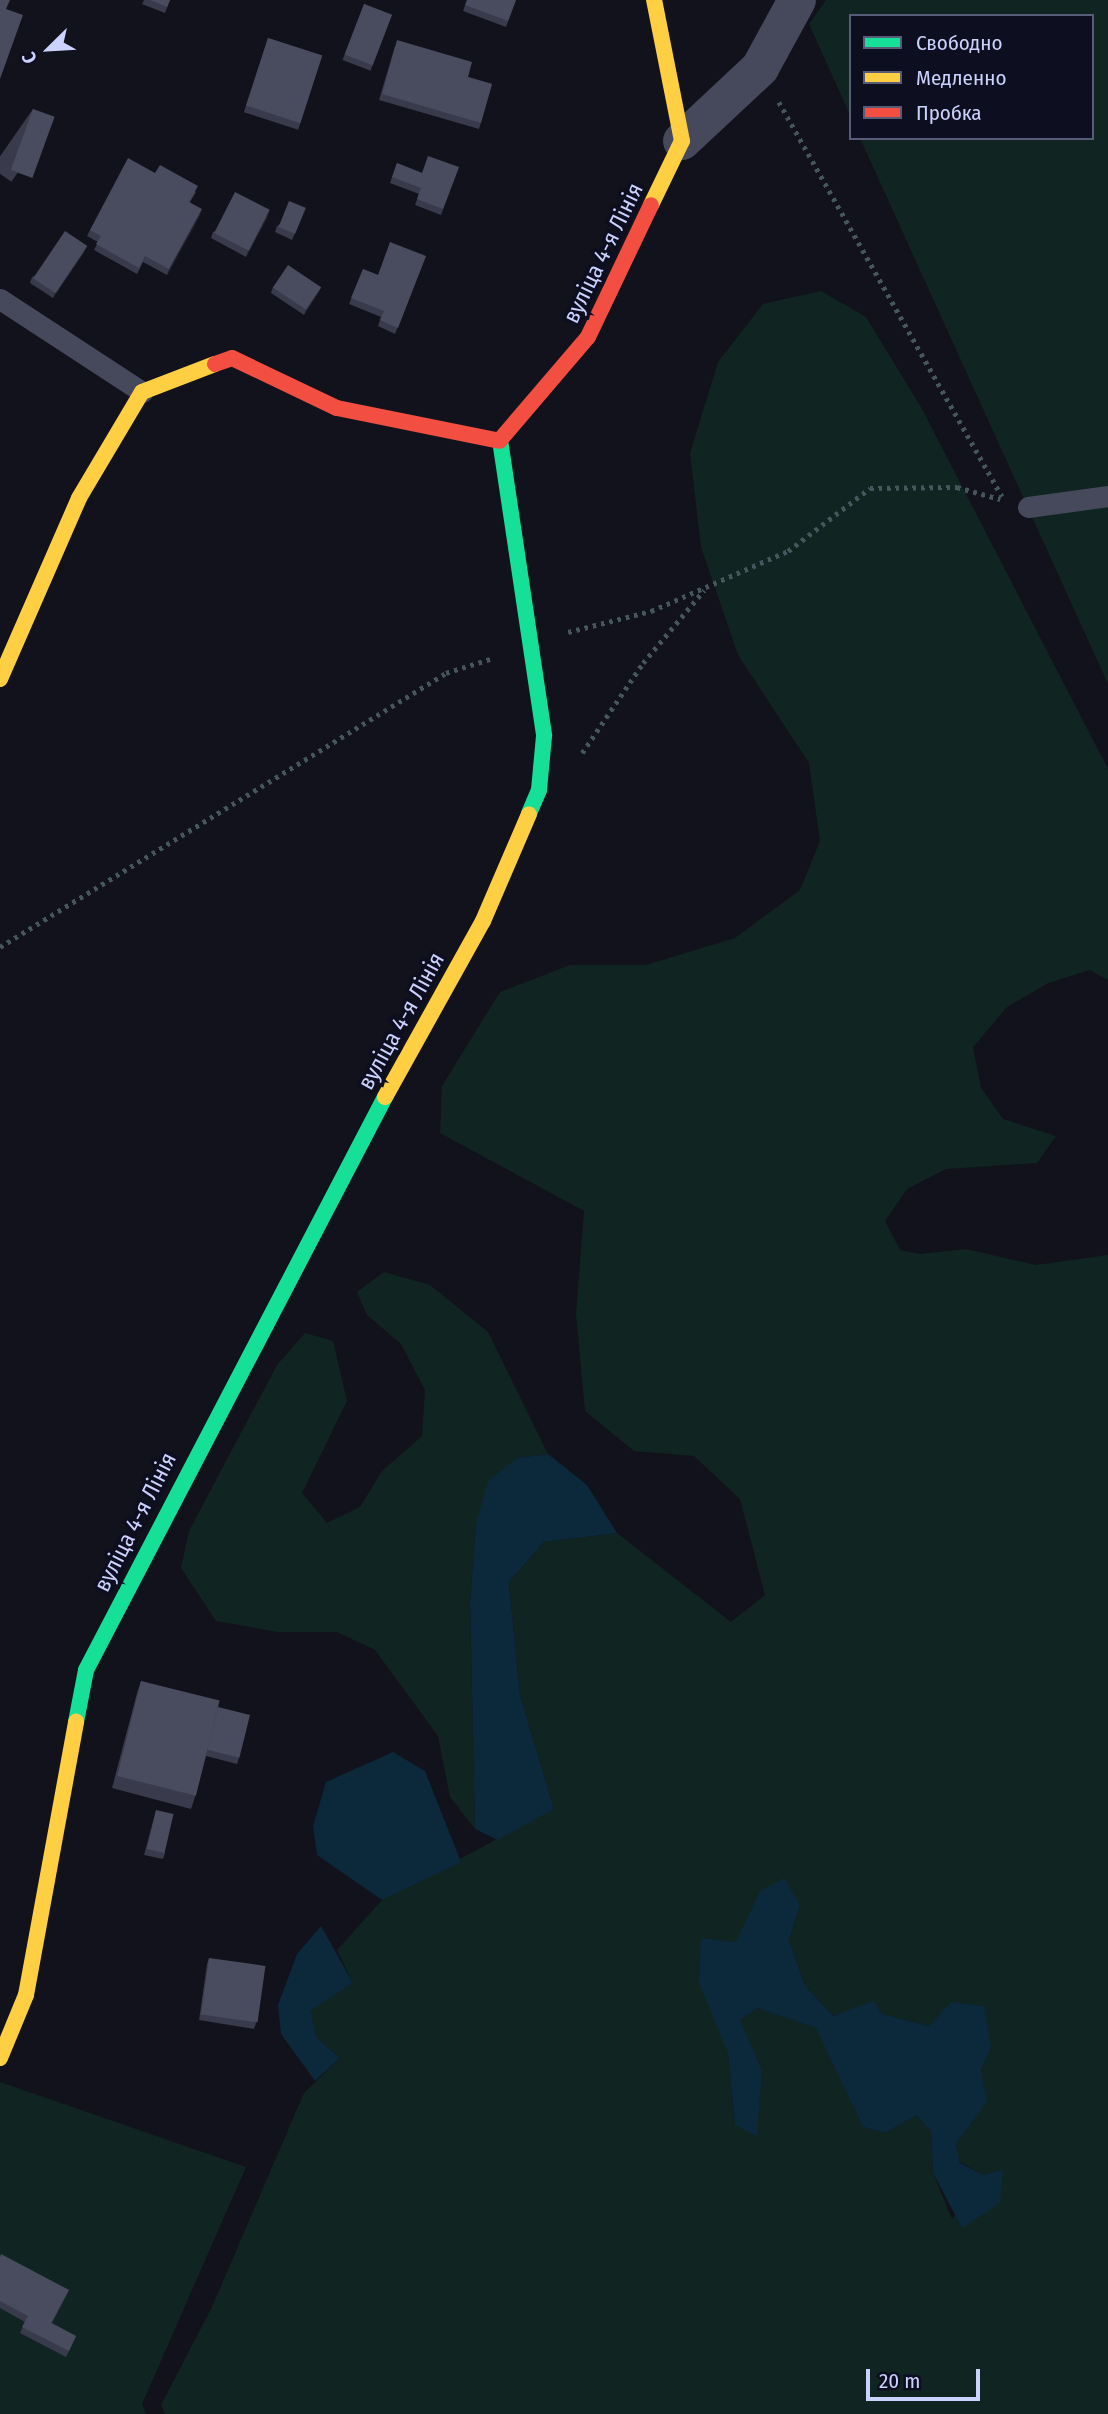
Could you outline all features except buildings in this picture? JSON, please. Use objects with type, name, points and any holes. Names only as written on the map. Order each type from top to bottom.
[{"type":"street","points":[[654,0],[682,141]]},
{"type":"street","points":[[682,141],[760,68],[797,0]]},
{"type":"street","name":"вуліца 4-я Лінія","points":[[0,2058],[26,1995],[86,1670],[347,1166],[483,920],[539,790],[544,736],[500,441],[588,337],[682,141]]},
{"type":"street","points":[[0,679],[3,664],[79,498],[142,392],[232,358],[337,408],[500,441]]},
{"type":"lane","points":[[0,299],[142,392]]},
{"type":"lane","points":[[1028,507],[1108,496]]},
{"type":"path","points":[[0,947],[446,673],[705,589],[788,551],[870,488],[957,487],[1005,500],[760,68]]},
{"type":"path","points":[[539,790],[595,742],[643,663],[705,589]]},
{"type":"green space","points":[[826,0],[1108,0],[1108,684],[861,140],[1094,140],[1094,14],[849,14],[849,113],[809,24]]},
{"type":"green space","points":[[821,291],[866,317],[922,409],[1108,769],[1108,980],[1090,970],[1048,983],[1007,1007],[973,1047],[981,1088],[1003,1119],[1056,1136],[1037,1163],[946,1169],[907,1189],[885,1221],[900,1250],[920,1254],[966,1249],[1036,1265],[1108,1255],[1108,2414],[165,2414],[161,2405],[212,2307],[304,2093],[340,2058],[317,2038],[309,2011],[353,1983],[337,1950],[382,1900],[554,1809],[520,1695],[509,1582],[544,1542],[617,1533],[731,1622],[765,1595],[740,1499],[694,1456],[634,1451],[585,1411],[576,1314],[584,1211],[440,1133],[442,1086],[500,992],[570,965],[646,965],[735,938],[800,890],[820,841],[809,763],[738,655],[701,547],[690,453],[718,362],[763,304]],"holes":[[[759,1892],[800,1905],[789,1940],[805,1985],[833,2016],[874,2002],[882,2014],[929,2026],[951,2003],[991,2048],[981,2070],[986,2102],[956,2144],[960,2162],[984,2175],[952,2219],[933,2173],[931,2132],[917,2115],[885,2133],[863,2127],[817,2028],[758,2008],[739,2020],[762,2070],[735,2125],[728,2053],[701,1938],[736,1943]]]},
{"type":"green space","points":[[384,1272],[430,1285],[488,1332],[548,1454],[517,1458],[476,1524],[470,1601],[475,1829],[450,1797],[438,1736],[375,1650],[337,1632],[278,1632],[216,1621],[181,1568],[189,1531],[277,1365],[305,1333],[333,1341],[347,1401],[302,1493],[327,1523],[360,1507],[382,1471],[422,1436],[425,1390],[401,1344],[367,1315],[357,1292]]},
{"type":"green space","points":[[0,2082],[246,2167],[142,2404],[146,2414],[0,2414]]},
{"type":"water","points":[[548,1454],[587,1485],[617,1533],[544,1542],[509,1582],[520,1695],[554,1809],[498,1840],[475,1829],[470,1601],[476,1524],[488,1481],[517,1458]]},
{"type":"water","points":[[393,1752],[425,1771],[461,1862],[382,1900],[317,1855],[313,1826],[326,1782]]},
{"type":"water","points":[[784,1878],[800,1905],[789,1940],[805,1985],[833,2016],[874,2001],[882,2014],[929,2026],[951,2002],[984,2006],[991,2048],[981,2070],[987,2102],[956,2144],[960,2163],[984,2175],[1003,2170],[1000,2203],[962,2228],[933,2173],[931,2132],[917,2115],[885,2133],[863,2127],[816,2028],[758,2008],[740,2020],[762,2070],[757,2136],[735,2125],[728,2053],[699,1983],[701,1938],[736,1942],[759,1892]]},
{"type":"water","points":[[321,1926],[353,1983],[310,2011],[317,2038],[340,2058],[315,2081],[281,2034],[278,2005],[297,1954]]},
{"type":"traffic: fast","points":[[500,440],[544,736],[539,790],[529,814]]},
{"type":"traffic: fast","points":[[76,1722],[86,1670],[385,1097]]},
{"type":"traffic: slow","points":[[651,205],[682,141],[654,0]]},
{"type":"traffic: slow","points":[[0,679],[79,498],[142,392],[215,364]]},
{"type":"traffic: slow","points":[[385,1097],[483,921],[529,814]]},
{"type":"traffic: slow","points":[[0,2058],[26,1995],[76,1722]]},
{"type":"traffic: jam","points":[[500,440],[588,337],[651,205]]},
{"type":"traffic: jam","points":[[215,364],[232,358],[337,408],[500,441]]}]
